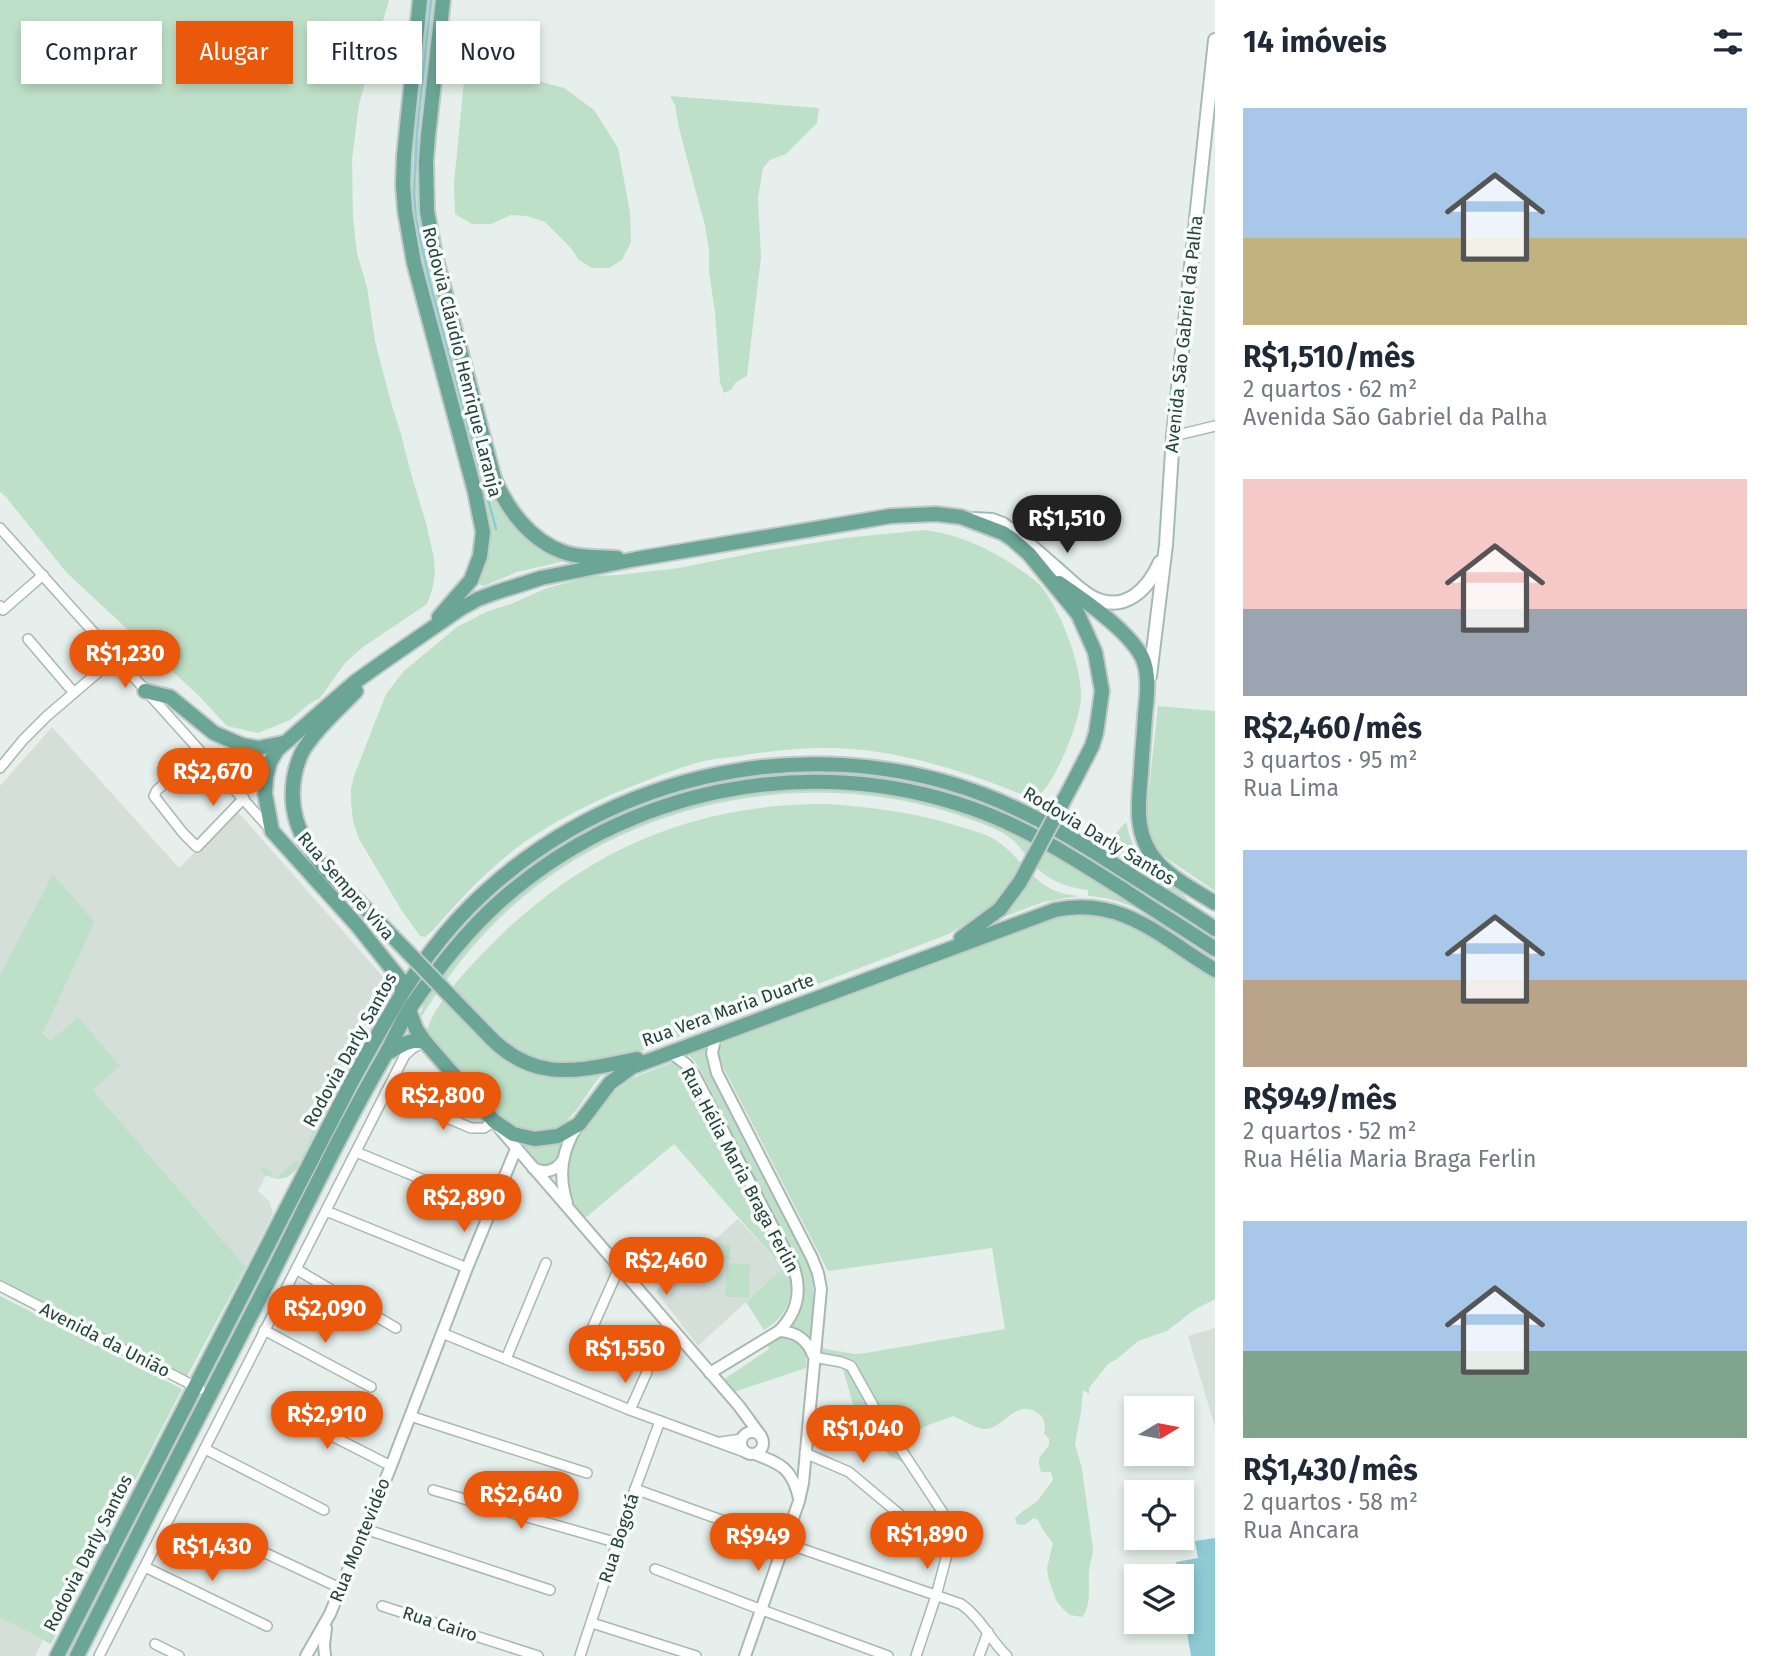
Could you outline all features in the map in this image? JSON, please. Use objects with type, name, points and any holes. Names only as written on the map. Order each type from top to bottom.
[{"type":"main road","name":"Rodovia Cláudio Henrique Laranja","points":[[421,0],[404,156],[405,211],[414,263],[475,492],[483,532],[481,556],[471,580],[426,631]]},
{"type":"main road","name":"Rodovia Cláudio Henrique Laranja","points":[[443,0],[426,161],[427,211],[435,254],[494,478],[511,511],[548,544],[563,552],[577,555],[636,559]]},
{"type":"main road","name":"Avenida São Gabriel da Palha","points":[[1146,703],[1166,545],[1172,436],[1215,40]]},
{"type":"main road","points":[[272,831],[265,794],[266,777],[277,750],[355,682],[426,631],[478,599],[541,578],[636,559],[891,516],[936,514],[963,518],[1012,539],[1028,554],[1078,614],[1091,640],[1101,678],[1101,705],[1092,746],[1020,882],[1007,901],[977,927],[951,944],[912,962]]},
{"type":"main road","name":"Avenida São Gabriel da Palha","points":[[963,518],[992,520],[1003,524],[1087,594],[1105,601],[1124,601],[1142,592],[1157,570],[1166,545]]},
{"type":"main road","points":[[1044,573],[1088,602],[1136,648],[1145,666],[1146,703],[1138,803],[1139,827],[1157,862],[1215,903]]},
{"type":"main road","points":[[383,662],[307,743],[295,772],[292,793],[297,824],[310,851],[501,1048],[519,1059],[558,1071],[586,1069],[670,1052]]},
{"type":"main road","points":[[145,691],[170,697],[214,733],[242,745],[258,748],[285,742]]},
{"type":"main road","name":"Rodovia Darly Santos","points":[[57,1656],[351,1083],[402,992],[433,948],[480,897],[525,860],[566,832],[618,806],[673,785],[730,772],[788,765],[827,764],[885,769],[943,782],[989,797],[1034,817],[1215,929]]},
{"type":"main road","name":"Rodovia Darly Santos","points":[[77,1656],[342,1135],[409,1010],[446,958],[484,916],[527,879],[558,857],[607,829],[659,807],[714,792],[770,783],[827,781],[883,786],[939,797],[1027,831],[1215,949]]},
{"type":"main road","name":"Rua Sempre Viva","points":[[272,831],[356,924],[400,979],[402,992]]},
{"type":"main road","points":[[912,962],[1055,910],[1085,907],[1107,909],[1128,916],[1215,970]]},
{"type":"main road","name":"Rua Vera Maria Duarte","points":[[579,1124],[605,1088],[632,1067],[912,962]]},
{"type":"main road","points":[[409,1010],[416,1029],[428,1044],[494,1121],[513,1134],[535,1139],[558,1136],[579,1124]]},
{"type":"main road","points":[[387,1052],[411,1041],[428,1044]]},
{"type":"street","points":[[1172,436],[1215,426]]},
{"type":"street","name":"Rua Sempre Viva","points":[[0,528],[272,831]]},
{"type":"street","points":[[2,608],[43,575]]},
{"type":"street","points":[[28,639],[74,693]]},
{"type":"street","points":[[0,768],[47,716],[116,657]]},
{"type":"street","points":[[201,753],[157,790],[154,796],[183,833],[197,847],[244,798]]},
{"type":"street","name":"Rua Hélia Maria Braga Ferlin","points":[[716,1035],[712,1053],[717,1073],[812,1258],[818,1273],[821,1296],[799,1501],[745,1656]]},
{"type":"street","points":[[99,1656],[407,1052],[416,1046],[428,1044]]},
{"type":"street","name":"Rua Hélia Maria Braga Ferlin","points":[[670,1052],[686,1064],[695,1076],[794,1268],[798,1283],[797,1299],[789,1320],[779,1331]]},
{"type":"street","points":[[386,1092],[471,1128],[484,1128],[494,1121],[739,1406],[777,1463]]},
{"type":"street","name":"Rua Vera Maria Duarte","points":[[570,1209],[563,1185],[564,1158],[569,1140],[579,1124]]},
{"type":"street","name":"Rua Montevidéo","points":[[306,1656],[330,1614],[341,1588],[516,1149]]},
{"type":"street","points":[[356,1152],[492,1208]]},
{"type":"street","points":[[533,1168],[551,1171],[559,1166],[564,1158]]},
{"type":"street","points":[[326,1211],[467,1268]]},
{"type":"street","points":[[506,1359],[546,1263]]},
{"type":"street","points":[[586,1342],[619,1268]]},
{"type":"street","points":[[296,1269],[396,1328]]},
{"type":"street","name":"Avenida da União","points":[[0,1286],[211,1395]]},
{"type":"street","points":[[264,1330],[372,1387]]},
{"type":"street","points":[[710,1373],[779,1331],[794,1334],[803,1340],[814,1357],[847,1363],[856,1372],[879,1416],[947,1519],[951,1539],[916,1656]]},
{"type":"street","points":[[442,1333],[660,1422],[777,1463],[789,1472],[799,1501]]},
{"type":"street","points":[[631,1410],[647,1372]]},
{"type":"street","points":[[739,1406],[745,1426],[743,1448],[752,1454],[759,1452],[762,1440]]},
{"type":"street","points":[[277,1408],[391,1466]]},
{"type":"street","points":[[410,1416],[587,1473]]},
{"type":"street","name":"Rua Bogotá","points":[[580,1656],[660,1422]]},
{"type":"street","points":[[719,1442],[753,1432],[762,1440]]},
{"type":"street","points":[[205,1449],[324,1510]]},
{"type":"street","points":[[777,1463],[794,1461],[805,1453],[849,1472],[947,1554]]},
{"type":"street","points":[[635,1489],[961,1604],[981,1621],[1007,1656]]},
{"type":"street","points":[[433,1490],[618,1543]]},
{"type":"street","points":[[214,1529],[341,1588]]},
{"type":"street","points":[[365,1530],[550,1590]]},
{"type":"street","points":[[145,1567],[267,1626]]},
{"type":"street","points":[[655,1569],[888,1656]]},
{"type":"street","name":"Rua Cairo","points":[[382,1606],[538,1656]]},
{"type":"street","points":[[327,1655],[324,1637],[330,1614]]},
{"type":"street","points":[[592,1623],[696,1656]]},
{"type":"street","points":[[979,1656],[988,1632]]},
{"type":"street","points":[[155,1644],[179,1656]]},
{"type":"shaded area","points":[[52,727],[179,868],[237,811],[392,987],[329,1105],[318,1116],[297,1168],[285,1178],[277,1179],[266,1175],[258,1191],[269,1201],[273,1213],[246,1267],[43,1032],[95,922],[0,975],[0,786]]},
{"type":"shaded area","points":[[738,1219],[783,1268],[698,1346],[656,1291]]},
{"type":"shaded area","points":[[1215,1328],[1215,1427],[1188,1336]]},
{"type":"shaded area","points":[[0,1618],[43,1640],[35,1656],[0,1656]]},
{"type":"green space","points":[[0,0],[389,0],[383,21],[307,21],[307,84],[365,84],[359,104],[352,160],[353,218],[357,253],[367,287],[375,341],[434,558],[433,587],[427,604],[363,647],[345,663],[320,698],[290,720],[258,733],[227,726],[200,697],[66,572],[0,492]]},
{"type":"green space","points":[[425,0],[438,0],[421,176],[489,476],[563,559],[561,562],[517,572],[484,586],[480,585],[478,580],[484,561],[412,231],[408,157],[416,84],[422,84]]},
{"type":"green space","points":[[540,81],[564,88],[594,110],[618,148],[630,212],[631,242],[622,260],[609,268],[592,268],[579,260],[545,222],[527,216],[511,215],[491,224],[472,224],[455,214],[454,183],[464,84],[540,84]]},
{"type":"green space","points":[[670,96],[819,108],[817,123],[786,154],[770,160],[763,168],[758,198],[761,257],[747,376],[724,393],[720,382],[705,226],[675,105]]},
{"type":"green space","points":[[924,530],[975,544],[1011,563],[1039,584],[1061,621],[1077,666],[1080,703],[1060,764],[1035,800],[938,765],[862,750],[798,749],[704,761],[612,794],[538,833],[495,865],[433,930],[425,937],[420,936],[359,839],[353,821],[351,789],[386,694],[404,671],[457,627],[486,612],[547,588],[593,576],[679,568],[845,538]]},
{"type":"green space","points":[[1158,706],[1215,711],[1215,891],[1159,853],[1148,831],[1146,817]]},
{"type":"green space","points":[[807,769],[885,774],[960,791],[1049,830],[1187,916],[1182,923],[994,811],[789,776],[713,787],[676,796],[622,816],[434,957],[462,921],[490,894],[551,847],[637,802],[711,780]]},
{"type":"green space","points":[[789,789],[880,793],[954,810],[989,823],[1054,856],[1150,916],[1120,902],[1088,896],[1088,890],[1053,880],[1041,872],[1009,837],[958,815],[902,801],[845,794],[787,794],[730,801],[673,815],[620,836],[569,864],[522,898],[479,939],[420,1019],[424,1003],[434,986],[484,927],[542,877],[573,856],[642,822],[678,809],[724,797]]},
{"type":"green space","points":[[828,804],[912,814],[980,833],[1001,844],[1048,887],[1060,893],[1079,896],[1043,902],[988,923],[969,921],[949,934],[638,1052],[605,1072],[564,1123],[540,1134],[523,1131],[505,1122],[426,1033],[441,1002],[481,955],[518,919],[556,889],[596,863],[638,841],[682,825],[728,813],[777,806]]},
{"type":"green space","points":[[1126,822],[1142,862],[1154,875],[1179,891],[1188,901],[1105,846]]},
{"type":"green space","points":[[53,874],[95,922],[43,1033],[51,1041],[78,1017],[120,1066],[93,1090],[246,1267],[187,1376],[0,1280],[0,975]]},
{"type":"green space","points":[[1096,914],[1143,933],[1215,979],[1215,1299],[1194,1310],[1167,1331],[1138,1341],[1108,1364],[1089,1388],[1089,1394],[1083,1390],[1075,1444],[1082,1469],[1093,1549],[1089,1569],[1088,1602],[1082,1617],[1070,1615],[1057,1602],[1047,1568],[1053,1543],[1038,1520],[1034,1518],[1024,1525],[1017,1524],[1015,1519],[1038,1500],[1053,1480],[1051,1472],[1041,1472],[1039,1460],[1049,1445],[1049,1439],[1044,1433],[1043,1418],[1039,1414],[1023,1409],[997,1425],[984,1429],[953,1416],[919,1429],[901,1441],[902,1462],[890,1456],[859,1425],[842,1366],[818,1366],[820,1348],[855,1354],[866,1353],[1005,1329],[992,1248],[828,1271],[719,1055],[720,1047],[726,1039],[1048,919],[1064,915]]},
{"type":"green space","points":[[401,1003],[404,1011],[212,1377],[208,1376],[383,1034]]},
{"type":"green space","points":[[707,1048],[710,1070],[808,1262],[813,1290],[810,1336],[789,1327],[803,1300],[801,1270],[702,1073],[689,1055]]},
{"type":"green space","points":[[673,1062],[685,1073],[789,1272],[791,1290],[787,1306],[778,1319],[764,1330],[746,1302],[783,1268],[674,1144],[585,1218],[571,1199],[565,1176],[571,1146],[606,1092],[611,1095],[630,1079]]},
{"type":"green space","points":[[329,1105],[297,1168],[290,1175],[276,1178],[296,1160],[299,1163],[319,1116]]},
{"type":"green space","points":[[565,1138],[556,1162],[552,1166],[539,1167],[518,1141]]},
{"type":"green space","points":[[266,1167],[276,1178],[265,1176],[261,1168]]},
{"type":"green space","points":[[711,1244],[730,1245],[730,1260],[710,1259]]},
{"type":"green space","points":[[727,1263],[750,1264],[749,1298],[725,1297]]},
{"type":"green space","points":[[0,1296],[182,1389],[51,1644],[0,1618]]},
{"type":"green space","points":[[781,1336],[798,1342],[806,1356],[806,1368],[734,1392],[723,1380],[769,1349],[767,1343]]},
{"type":"green space","points":[[199,1395],[185,1424],[185,1434],[136,1531],[128,1527]]},
{"type":"green space","points":[[126,1530],[134,1534],[71,1656],[62,1656]]},
{"type":"water","points":[[1215,1538],[1215,1656],[1191,1656],[1187,1634],[1194,1634],[1194,1564],[1176,1562],[1198,1558],[1195,1541]]},
{"type":"waterway","points":[[431,0],[417,132],[414,192],[416,219],[430,283],[496,529]]}]
